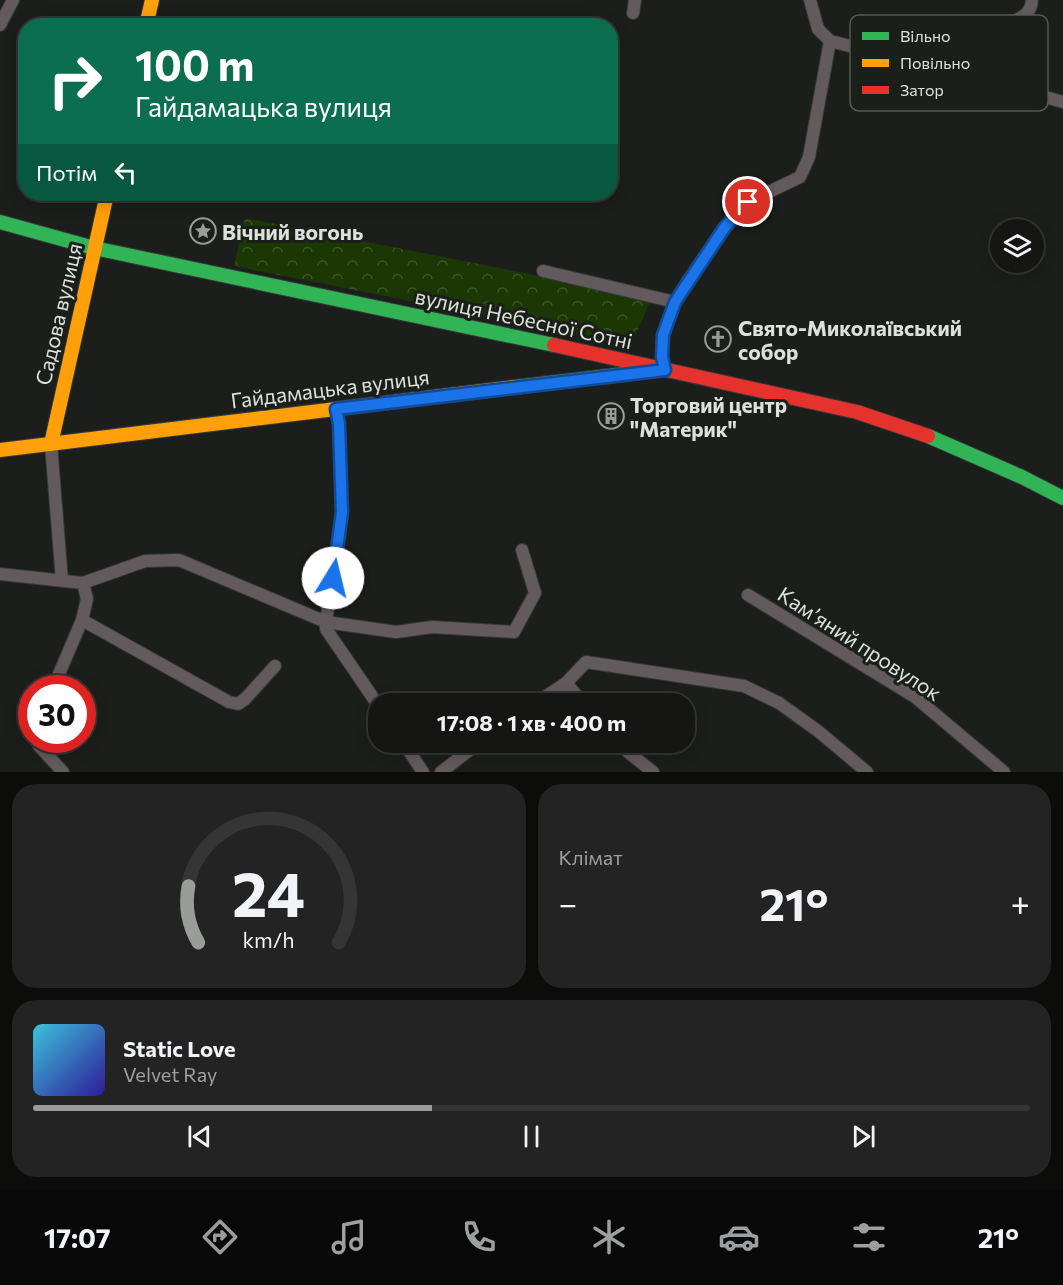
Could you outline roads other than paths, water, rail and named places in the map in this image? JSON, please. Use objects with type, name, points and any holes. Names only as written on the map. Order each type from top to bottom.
[{"type":"main road","points":[[148,18],[152,0]]},
{"type":"main road","name":"Садова вулиця","points":[[51,444],[105,201]]},
{"type":"main road","name":"вулиця Небесної Сотні","points":[[0,222],[94,248],[579,350],[857,412],[921,433],[1022,477],[1063,498]]},
{"type":"main road","points":[[579,350],[587,378]]},
{"type":"main road","name":"Гайдамацька вулиця","points":[[0,450],[665,370]]},
{"type":"street","points":[[0,25],[13,0]]},
{"type":"street","points":[[1026,15],[1032,6],[1032,0]]},
{"type":"street","points":[[812,2],[818,29],[830,41],[850,46]]},
{"type":"street","points":[[665,370],[662,357],[663,335],[675,302],[725,227],[748,202],[800,177],[809,157],[830,41]]},
{"type":"street","points":[[1048,98],[1063,102]]},
{"type":"street","points":[[543,271],[675,302]]},
{"type":"street","points":[[336,409],[339,424],[342,512],[326,629],[370,693]]},
{"type":"street","points":[[51,444],[62,581]]},
{"type":"street","points":[[0,574],[83,583],[145,561],[179,560],[326,622],[396,632],[432,627],[514,632],[535,593],[522,550]]},
{"type":"street","points":[[59,675],[82,620],[87,599],[83,583]]},
{"type":"street","name":"Камʼяний провулок","points":[[748,595],[915,697],[1004,772]]},
{"type":"street","points":[[82,620],[229,702],[238,704],[245,699],[275,666]]},
{"type":"street","points":[[551,693],[566,683],[586,662],[744,686],[779,703],[818,731],[867,772]]},
{"type":"street","points":[[566,683],[575,693]]},
{"type":"street","points":[[45,753],[63,772]]},
{"type":"street","points":[[410,753],[423,772]]},
{"type":"street","points":[[441,772],[466,753]]},
{"type":"street","points":[[629,753],[653,772]]},
{"type":"place","name":"Вічний вогонь","points":[[203,231]]},
{"type":"place","name":"Свято-Миколаївський собор","points":[[718,339]]},
{"type":"place","name":"Торговий центр \"Материк\"","points":[[611,416]]}]
